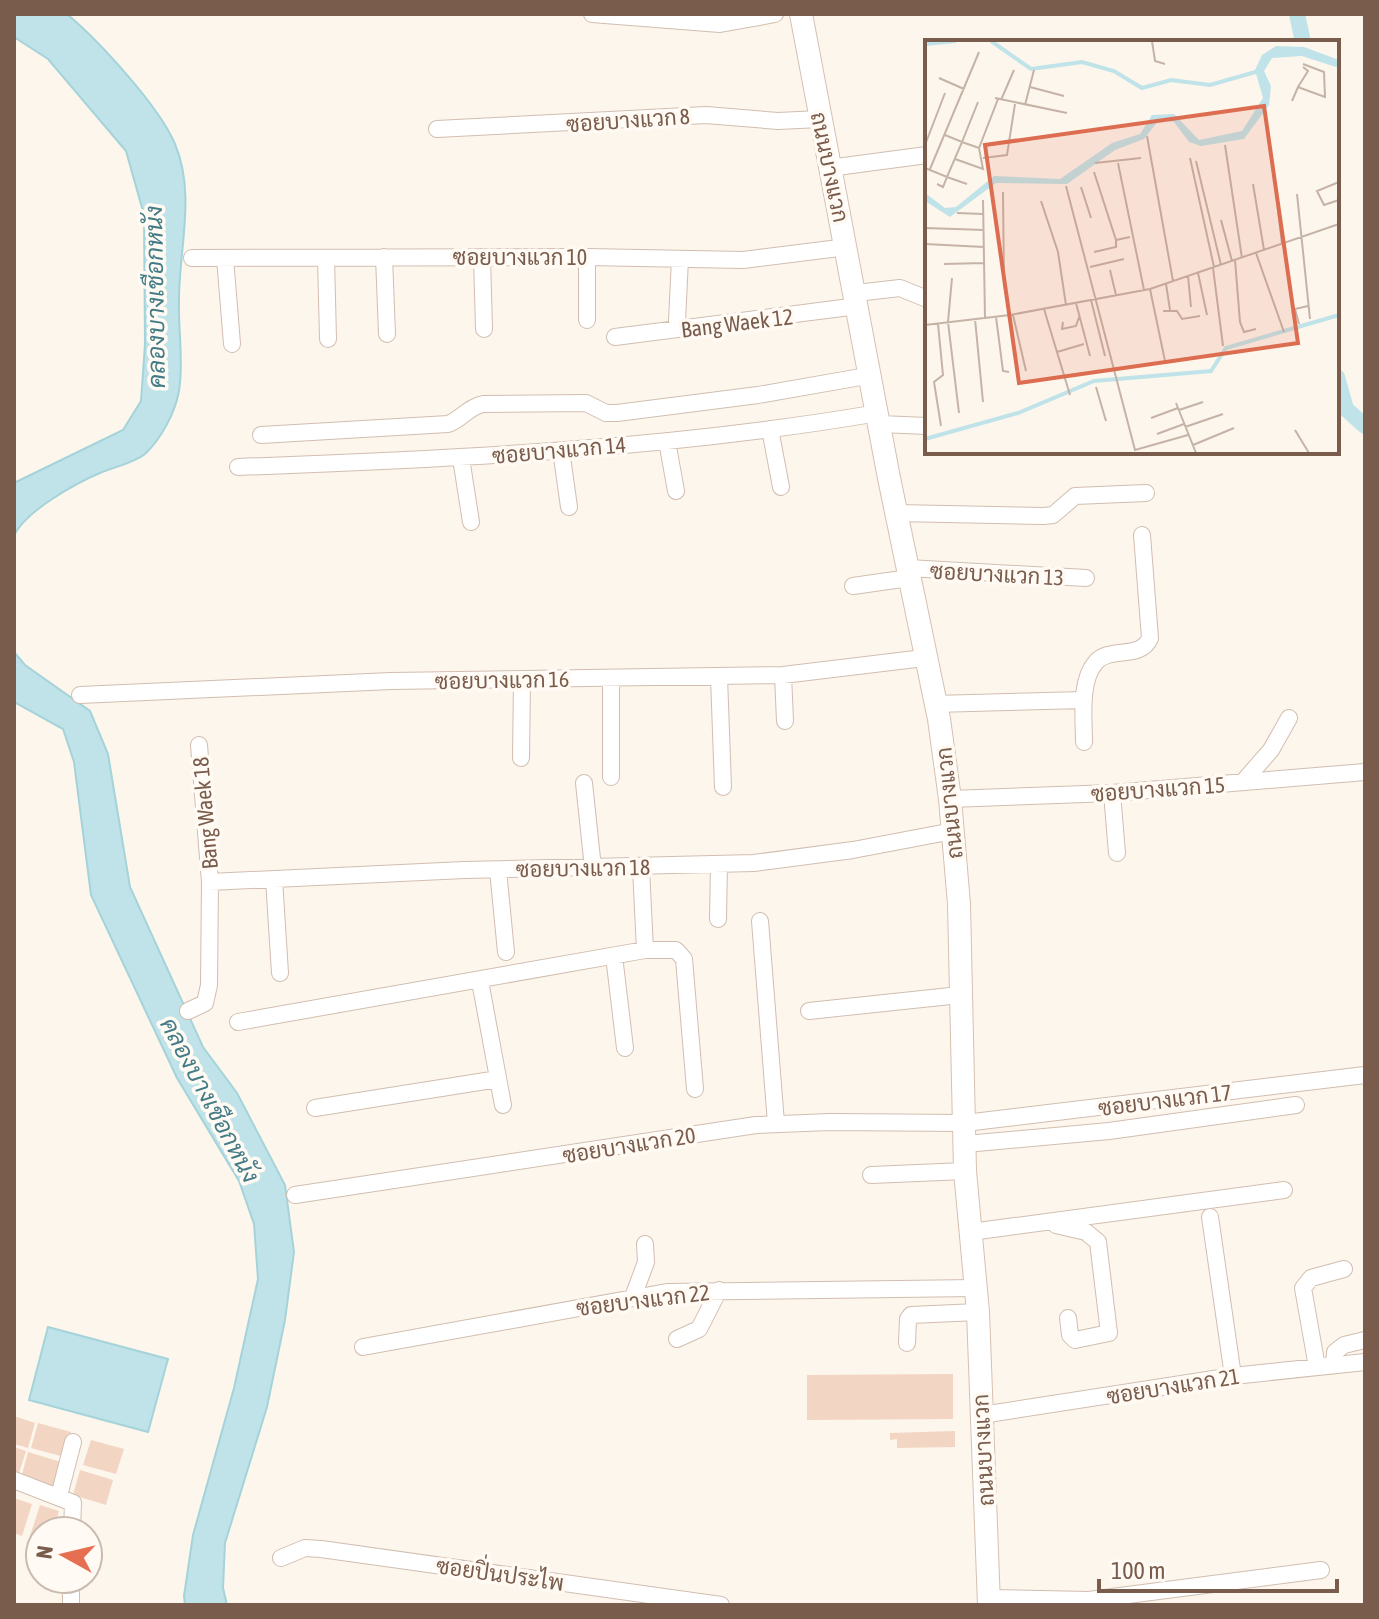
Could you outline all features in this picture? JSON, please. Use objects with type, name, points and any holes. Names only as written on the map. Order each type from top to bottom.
[{"type":"main road","name":"ถนนบางแวก","points":[[801,14],[924,658],[939,719],[950,799],[959,904],[965,1171],[978,1312],[989,1601]]},
{"type":"street","points":[[592,14],[720,24],[775,14]]},
{"type":"street","name":"ซอยบางแวก 8","points":[[437,129],[706,115],[778,121],[820,119]]},
{"type":"street","points":[[829,168],[925,155]]},
{"type":"street","name":"ซอยบางแวก 10","points":[[192,258],[680,259],[784,257],[847,247]]},
{"type":"street","points":[[384,257],[387,334]]},
{"type":"street","points":[[482,257],[484,329]]},
{"type":"street","points":[[587,257],[587,320]]},
{"type":"street","points":[[225,258],[232,344]]},
{"type":"street","points":[[326,258],[328,339]]},
{"type":"street","points":[[677,321],[680,259]]},
{"type":"street","name":"Bang Waek 12","points":[[615,337],[857,300],[900,288],[925,298]]},
{"type":"street","points":[[261,435],[448,424],[461,418],[469,408],[483,404],[586,403],[606,413],[617,413],[758,395],[872,375]]},
{"type":"street","name":"ซอยบางแวก 14","points":[[238,467],[461,458],[667,441],[879,418],[925,426]]},
{"type":"street","points":[[770,429],[781,487]]},
{"type":"street","points":[[667,441],[676,491]]},
{"type":"street","points":[[561,450],[569,507]]},
{"type":"street","points":[[461,458],[471,522]]},
{"type":"street","points":[[897,513],[1044,516],[1053,515],[1075,496],[1146,493]]},
{"type":"street","points":[[1084,742],[1084,700],[1095,663],[1104,655],[1142,647],[1150,638],[1142,535]]},
{"type":"street","name":"ซอยบางแวก 13","points":[[853,586],[908,573],[1086,578]]},
{"type":"street","name":"ซอยบางแวก 16","points":[[80,695],[245,686],[783,675],[924,658]]},
{"type":"street","points":[[783,675],[785,721]]},
{"type":"street","points":[[719,677],[723,787]]},
{"type":"street","points":[[611,679],[611,777]]},
{"type":"street","points":[[521,758],[522,680]]},
{"type":"street","points":[[934,704],[1084,700]]},
{"type":"street","points":[[1243,782],[1271,750],[1289,718]]},
{"type":"street","name":"Bang Waek 18","points":[[188,1011],[205,1003],[208,997],[210,882],[199,745]]},
{"type":"street","name":"ซอยบางแวก 15","points":[[950,799],[1112,793],[1365,772]]},
{"type":"street","points":[[584,783],[593,868]]},
{"type":"street","points":[[1112,793],[1117,853]]},
{"type":"street","name":"ซอยบางแวก 18","points":[[210,882],[719,864],[853,850],[953,831]]},
{"type":"street","points":[[718,919],[719,864]]},
{"type":"street","points":[[641,868],[645,950]]},
{"type":"street","points":[[498,870],[506,952]]},
{"type":"street","points":[[274,879],[280,973]]},
{"type":"street","points":[[760,921],[776,1123]]},
{"type":"street","points":[[238,1022],[645,950],[676,950],[684,959],[695,1089]]},
{"type":"street","points":[[614,956],[625,1048]]},
{"type":"street","points":[[480,981],[503,1105]]},
{"type":"street","points":[[809,1011],[960,995]]},
{"type":"street","name":"ซอยบางแวก 17","points":[[965,1133],[1365,1075]]},
{"type":"street","points":[[315,1108],[498,1079]]},
{"type":"street","points":[[965,1133],[1109,1131],[1296,1105]]},
{"type":"street","name":"ซอยบางแวก 20","points":[[295,1195],[776,1123],[965,1133]]},
{"type":"street","points":[[871,1175],[965,1171]]},
{"type":"street","points":[[971,1232],[1284,1190]]},
{"type":"street","points":[[1210,1217],[1233,1376]]},
{"type":"street","points":[[1043,1224],[1086,1232],[1101,1250],[1109,1333],[1075,1340],[1070,1335],[1068,1318]]},
{"type":"street","points":[[633,1297],[646,1262],[645,1244]]},
{"type":"street","points":[[1325,1366],[1303,1288],[1311,1278],[1344,1269]]},
{"type":"street","name":"ซอยบางแวก 22","points":[[363,1347],[633,1297],[719,1290],[975,1288]]},
{"type":"street","points":[[677,1339],[699,1329],[719,1290]]},
{"type":"street","points":[[907,1343],[908,1319],[911,1315],[978,1312]]},
{"type":"street","points":[[1325,1366],[1344,1345],[1365,1340]]},
{"type":"street","name":"ซอยบางแวก 21","points":[[982,1415],[1233,1376],[1365,1362]]},
{"type":"street","points":[[59,1496],[73,1442]]},
{"type":"street","points":[[14,1480],[73,1503],[73,1515]]},
{"type":"street","name":"ซอยปิ่นประไพ","points":[[281,1558],[305,1548],[321,1549],[721,1605]]},
{"type":"street","points":[[989,1601],[1089,1600],[1321,1570]]},
{"type":"water","name":"คลองบางเชือกหนัง","points":[[14,14],[67,14],[95,40],[142,93],[175,144],[184,182],[185,221],[179,300],[180,379],[177,399],[166,425],[145,454],[65,491],[28,517],[14,536],[14,483],[123,430],[141,401],[145,344],[144,215],[126,151],[48,59],[14,37]]},
{"type":"water","name":"คลองบางเชือกหนัง","points":[[14,652],[25,665],[90,711],[108,754],[130,887],[203,1047],[237,1093],[285,1185],[294,1252],[285,1320],[267,1407],[225,1543],[223,1588],[227,1605],[185,1605],[184,1596],[193,1535],[234,1388],[258,1279],[254,1224],[239,1181],[177,1078],[91,895],[74,762],[63,729],[14,702]]},
{"type":"water","points":[[48,1327],[168,1359],[148,1432],[29,1400]]},
{"type":"building","points":[[953,1374],[953,1419],[807,1420],[807,1375]]},
{"type":"building","points":[[14,1416],[35,1423],[28,1448],[14,1444]]},
{"type":"building","points":[[38,1423],[71,1432],[64,1457],[31,1448]]},
{"type":"building","points":[[955,1431],[955,1447],[897,1448],[897,1439],[890,1440],[890,1433]]},
{"type":"building","points":[[91,1440],[124,1449],[116,1474],[83,1465]]},
{"type":"building","points":[[14,1447],[26,1451],[18,1476],[14,1475]]},
{"type":"building","points":[[28,1452],[61,1462],[54,1487],[21,1478]]},
{"type":"building","points":[[80,1470],[113,1480],[106,1505],[73,1495]]},
{"type":"building","points":[[14,1498],[32,1504],[29,1515],[24,1515],[22,1536],[14,1533]]},
{"type":"building","points":[[40,1505],[59,1511],[58,1515],[37,1515]]},
{"type":"waterway","points":[[1297,14],[1303,40]]},
{"type":"waterway","points":[[1339,384],[1346,409],[1365,426]]}]
